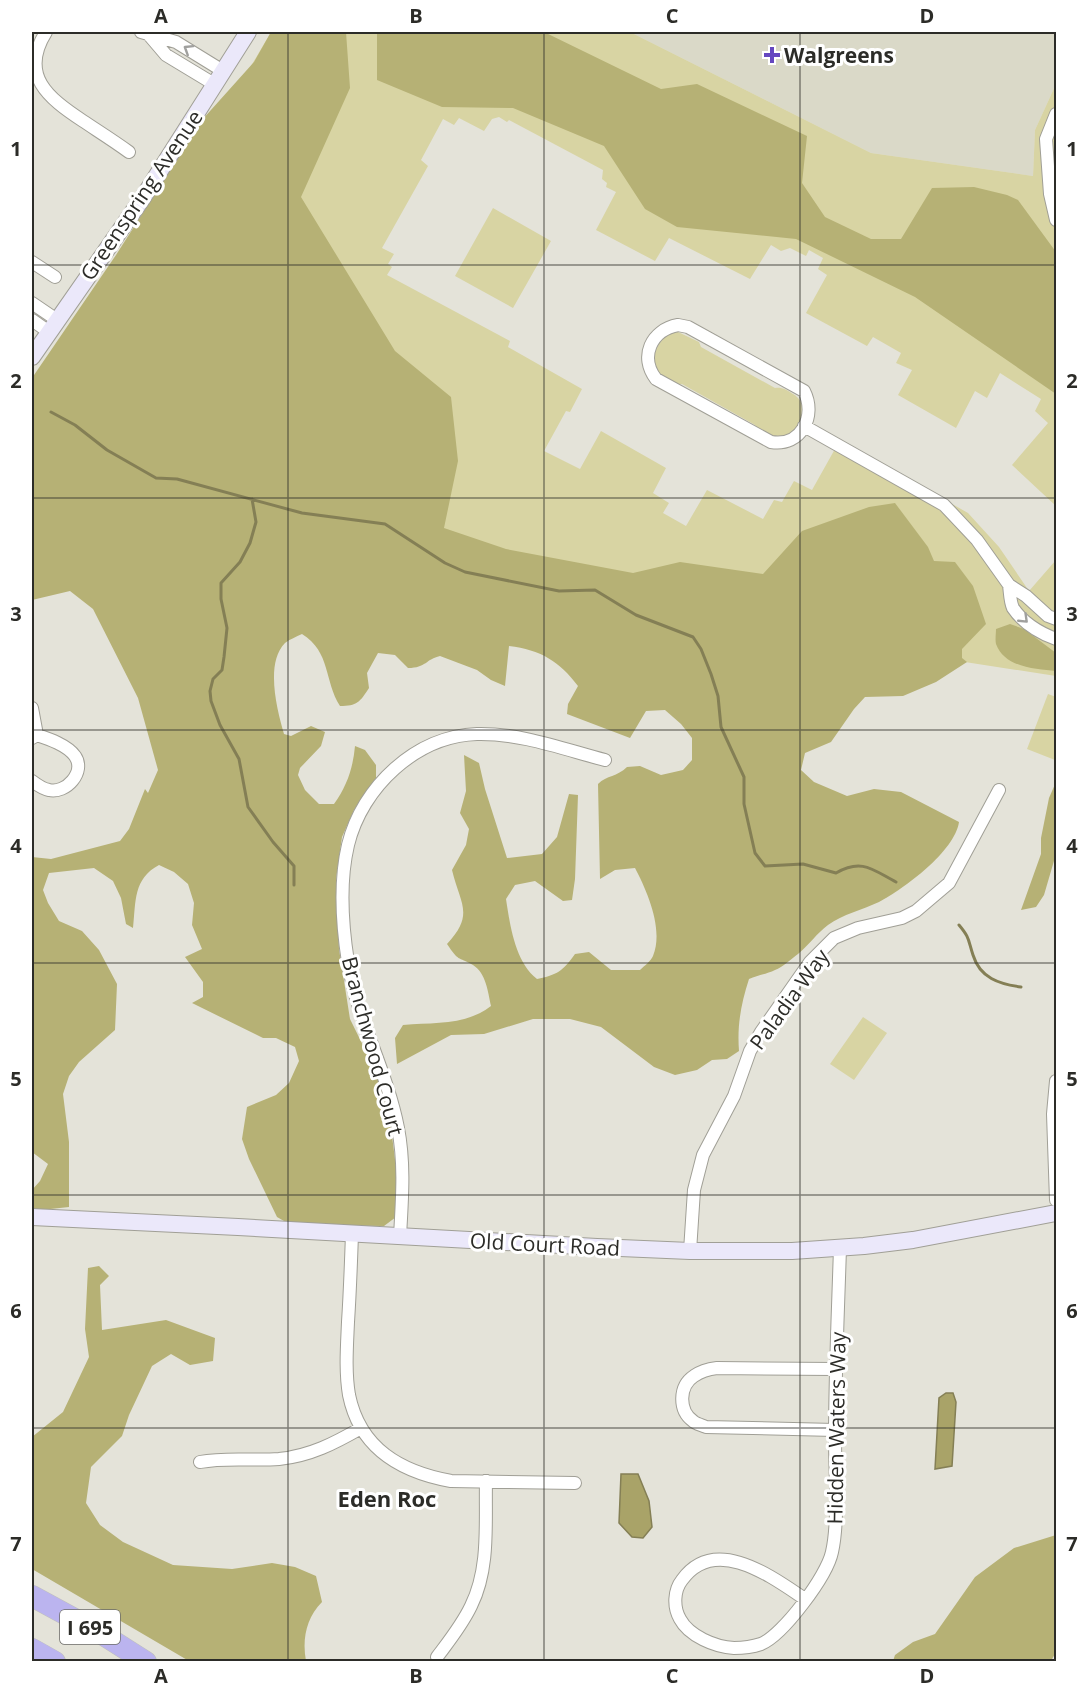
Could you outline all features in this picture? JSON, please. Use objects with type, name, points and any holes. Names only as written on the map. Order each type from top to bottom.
[{"type":"highway","name":"I 695","points":[[32,1596],[102,1634],[146,1662]]},
{"type":"highway","name":"I 695","points":[[32,1648],[55,1662]]},
{"type":"main road","name":"Greenspring Avenue","points":[[32,357],[142,199],[248,32]]},
{"type":"main road","name":"Old Court Road","points":[[32,1217],[690,1251],[792,1251],[913,1240],[1056,1213]]},
{"type":"street","points":[[46,32],[35,59],[42,88],[61,106],[129,152]]},
{"type":"street","points":[[145,33],[176,42],[219,77]]},
{"type":"street","points":[[1056,114],[1046,139],[1052,158],[1050,194],[1056,220]]},
{"type":"street","points":[[32,262],[55,277]]},
{"type":"street","points":[[32,303],[53,326]]},
{"type":"street","points":[[32,320],[53,326]]},
{"type":"street","points":[[670,326],[688,327],[799,387],[804,392],[810,406],[809,416],[804,426],[790,441],[781,444],[771,442],[656,379],[648,362],[649,351],[656,337],[670,326]]},
{"type":"street","points":[[804,426],[944,505],[977,540],[1009,585],[1026,596],[1048,616],[1056,619]]},
{"type":"street","points":[[1009,585],[1012,607],[1039,632],[1056,639]]},
{"type":"street","points":[[32,708],[34,737],[49,739],[67,750],[75,756],[78,764],[73,780],[68,787],[60,790],[49,790],[32,781]]},
{"type":"street","name":"Branchwood Court","points":[[400,1236],[403,1170],[398,1127],[356,998],[348,963],[342,889],[348,843],[355,824],[376,788],[389,773],[418,751],[455,737],[475,734],[517,736],[605,760]]},
{"type":"street","name":"Paladia Way","points":[[690,1251],[694,1190],[703,1155],[717,1124],[734,1096],[750,1051],[761,1032],[810,962],[834,938],[858,928],[902,918],[916,911],[941,891],[958,869],[999,789]]},
{"type":"street","points":[[1056,1081],[1053,1114],[1056,1200]]},
{"type":"street","points":[[352,1234],[347,1376],[353,1408],[361,1428],[375,1445],[388,1457],[417,1474],[451,1481],[575,1483]]},
{"type":"street","name":"Hidden Waters Way","points":[[805,1599],[749,1564],[721,1560],[697,1565],[687,1573],[679,1584],[676,1607],[679,1618],[685,1626],[699,1637],[714,1644],[743,1648],[761,1644],[774,1636],[789,1621],[805,1599],[828,1565],[835,1537],[836,1369],[840,1248]]},
{"type":"street","points":[[835,1430],[706,1426],[693,1422],[684,1411],[682,1401],[688,1382],[705,1370],[717,1368],[836,1369]]},
{"type":"street","points":[[200,1462],[218,1459],[280,1459],[299,1456],[335,1442],[361,1428]]},
{"type":"street","points":[[437,1657],[462,1623],[478,1588],[485,1550],[486,1481]]},
{"type":"shaded area","points":[[271,32],[630,32],[871,153],[1033,176],[1035,130],[1056,84],[1056,506],[1012,465],[1048,423],[1035,411],[1041,399],[1000,373],[987,398],[975,391],[956,428],[898,395],[912,370],[896,363],[901,353],[873,337],[867,346],[806,313],[827,275],[818,269],[823,258],[809,250],[806,256],[790,248],[781,251],[771,245],[750,279],[669,238],[655,261],[596,230],[616,192],[606,187],[607,183],[602,179],[603,170],[509,120],[507,122],[499,117],[492,119],[484,131],[459,118],[454,125],[443,119],[421,160],[428,166],[382,248],[394,254],[388,264],[392,267],[387,275],[510,341],[508,347],[582,389],[570,412],[566,411],[544,451],[580,469],[601,431],[666,468],[653,493],[669,503],[663,513],[686,526],[707,490],[763,519],[774,500],[782,502],[794,481],[812,490],[840,440],[968,513],[999,547],[1029,591],[1056,560],[1056,676],[952,660],[760,645],[32,395],[244,78]]},
{"type":"shaded area","points":[[271,32],[346,32],[350,88],[301,197],[395,351],[451,397],[458,461],[444,528],[506,549],[633,573],[680,562],[763,574],[802,531],[869,507],[895,503],[928,547],[934,561],[955,562],[973,586],[986,624],[962,649],[962,658],[967,662],[936,682],[903,696],[865,697],[831,742],[805,753],[801,770],[814,782],[847,796],[874,789],[901,792],[959,822],[955,833],[939,857],[914,879],[879,902],[834,921],[781,967],[749,979],[740,1015],[739,1051],[727,1059],[712,1060],[697,1070],[675,1075],[654,1067],[601,1027],[570,1019],[533,1019],[484,1034],[451,1035],[397,1064],[395,1038],[403,1025],[460,1020],[491,1006],[486,983],[481,973],[473,965],[456,956],[447,944],[456,934],[463,916],[452,870],[466,845],[469,829],[460,813],[466,791],[464,755],[479,763],[507,858],[542,854],[557,837],[569,794],[578,795],[572,900],[563,901],[535,881],[515,885],[506,899],[519,953],[523,963],[537,979],[559,971],[575,954],[589,952],[611,970],[640,970],[652,958],[657,934],[653,911],[635,868],[615,870],[600,879],[598,784],[627,767],[640,766],[661,775],[683,770],[692,760],[692,738],[665,710],[646,711],[630,738],[567,714],[568,704],[578,686],[571,677],[556,663],[540,654],[509,646],[505,686],[477,670],[440,656],[419,667],[408,668],[395,655],[378,653],[367,673],[369,688],[363,697],[354,704],[340,706],[323,658],[311,641],[302,634],[285,643],[279,652],[275,662],[274,687],[284,734],[291,736],[311,726],[325,732],[321,746],[300,768],[298,775],[305,790],[319,804],[334,804],[349,776],[355,746],[365,750],[376,765],[376,778],[354,810],[342,837],[336,879],[339,949],[350,1019],[381,1082],[391,1128],[398,1183],[396,1217],[384,1226],[291,1225],[277,1217],[249,1159],[242,1139],[247,1107],[276,1095],[289,1083],[299,1061],[295,1047],[276,1038],[263,1038],[192,1003],[203,997],[203,982],[185,957],[202,949],[192,925],[194,903],[188,884],[174,872],[159,865],[144,877],[140,884],[133,928],[126,924],[121,898],[113,881],[94,868],[49,873],[43,890],[59,921],[82,931],[99,950],[117,984],[115,1030],[79,1062],[69,1076],[63,1094],[69,1142],[69,1207],[32,1211],[32,1190],[40,1181],[48,1164],[32,1152],[32,857],[51,859],[120,841],[129,829],[145,789],[148,793],[158,770],[138,698],[93,609],[70,591],[32,600],[32,378],[116,255],[202,120],[254,62]]},
{"type":"shaded area","points":[[377,32],[544,32],[661,89],[697,84],[807,136],[802,183],[825,217],[871,239],[901,239],[932,188],[974,187],[1018,200],[1056,252],[1056,394],[915,297],[796,239],[677,227],[645,209],[604,146],[513,108],[442,107],[377,80]]},
{"type":"shaded area","points":[[630,32],[1056,32],[1056,84],[1035,130],[1033,176],[871,153]]},
{"type":"shaded area","points":[[493,208],[551,241],[513,308],[455,276]]},
{"type":"shaded area","points":[[678,332],[699,342],[701,347],[775,388],[784,389],[798,397],[803,411],[801,422],[795,431],[782,440],[757,430],[755,425],[682,384],[675,385],[659,375],[653,357],[665,337]]},
{"type":"shaded area","points":[[1010,624],[1024,629],[1056,653],[1056,671],[1022,666],[1006,658],[1000,652],[996,644],[996,629]]},
{"type":"shaded area","points":[[1048,694],[1056,697],[1055,760],[1027,749]]},
{"type":"shaded area","points":[[1056,782],[1056,854],[1044,895],[1036,907],[1021,910],[1041,854],[1041,838],[1049,798]]},
{"type":"shaded area","points":[[863,1017],[887,1033],[854,1080],[830,1064]]},
{"type":"shaded area","points":[[99,1266],[109,1276],[100,1285],[102,1330],[166,1320],[215,1338],[213,1361],[190,1365],[171,1354],[152,1366],[129,1415],[122,1436],[91,1467],[86,1503],[100,1525],[123,1542],[173,1565],[232,1569],[272,1563],[295,1567],[316,1576],[322,1602],[312,1615],[306,1630],[306,1661],[189,1661],[32,1569],[32,1437],[63,1412],[89,1357],[85,1329],[88,1268]]},
{"type":"shaded area","points":[[946,1393],[953,1393],[956,1402],[952,1466],[935,1469],[939,1398]]},
{"type":"shaded area","points":[[621,1474],[638,1474],[649,1501],[652,1527],[643,1538],[632,1537],[619,1523]]},
{"type":"shaded area","points":[[1056,1535],[1056,1652],[1051,1661],[893,1661],[895,1655],[913,1642],[935,1634],[975,1577],[1014,1548]]},
{"type":"waterway","points":[[51,412],[75,425],[107,450],[156,478],[177,479],[302,513],[385,524],[445,563],[465,572],[559,591],[595,590],[636,615],[693,637],[701,649],[718,696],[721,727],[744,777],[744,804],[755,853],[765,866],[803,864],[836,873],[853,866],[860,866],[874,870],[896,882]]},
{"type":"waterway","points":[[252,499],[256,522],[250,543],[240,562],[221,583],[221,599],[227,628],[222,670],[213,679],[210,691],[211,701],[220,725],[239,759],[248,807],[273,842],[294,866],[294,885]]},
{"type":"waterway","points":[[959,925],[967,936],[980,969],[998,982],[1021,987]]},
{"type":"place","name":"Walgreens","points":[[772,55]]},
{"type":"district","name":"Eden Roc","points":[[387,1498]]}]
